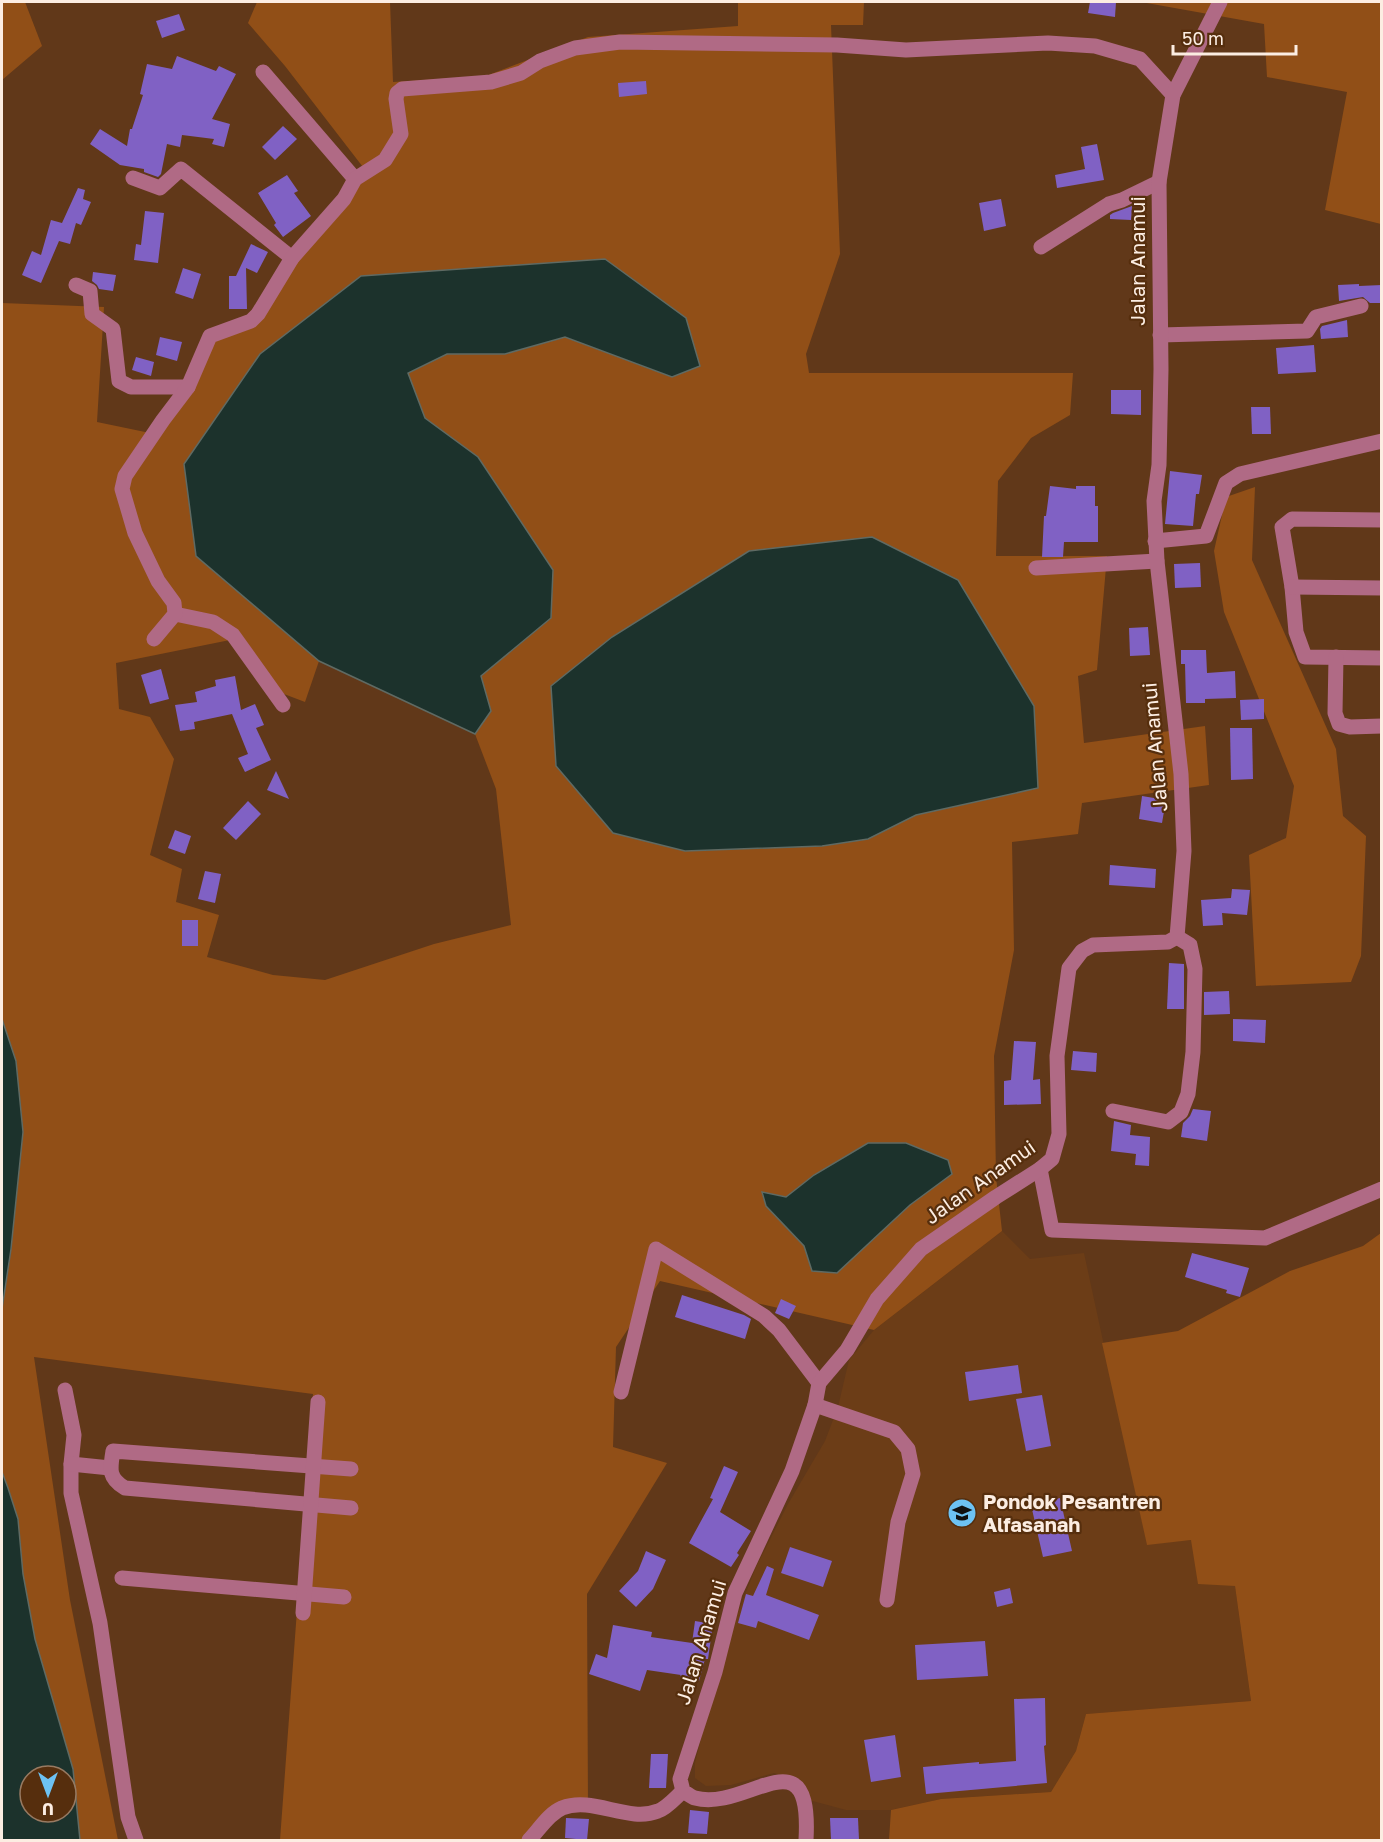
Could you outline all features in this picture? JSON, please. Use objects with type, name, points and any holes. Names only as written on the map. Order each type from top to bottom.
[{"type":"street","name":"Jalan Anamui","points":[[683,1791],[681,1779],[715,1672],[735,1593],[792,1471],[815,1405],[819,1383],[847,1350],[877,1299],[921,1249],[1052,1159],[1059,1134],[1057,1056],[1069,968],[1082,951],[1093,945],[1168,942],[1177,937],[1184,850],[1181,774],[1155,541],[1154,501],[1159,465],[1161,369],[1159,182],[1173,95],[1220,2]]},
{"type":"street","points":[[154,639],[175,614],[174,603],[158,581],[135,533],[122,489],[125,476],[188,387],[210,336],[250,321],[258,314],[292,258],[344,199],[355,179],[385,160],[401,134],[396,99],[397,93],[402,89],[491,82],[521,73],[540,61],[575,48],[620,42],[837,45],[906,50],[1048,43],[1095,46],[1140,59],[1173,95]]},
{"type":"street","points":[[263,72],[355,179]]},
{"type":"street","points":[[133,178],[160,188],[182,169],[292,258]]},
{"type":"street","points":[[1041,247],[1109,204],[1159,182]]},
{"type":"street","points":[[76,285],[90,291],[92,314],[113,329],[119,381],[131,387],[188,387]]},
{"type":"street","points":[[1160,335],[1306,331],[1316,317],[1361,306]]},
{"type":"street","points":[[1155,541],[1206,536],[1226,483],[1240,474],[1382,441]]},
{"type":"street","points":[[1382,520],[1292,519],[1282,527],[1292,587],[1296,632],[1305,657],[1382,658]]},
{"type":"street","points":[[1036,568],[1157,561]]},
{"type":"street","points":[[1292,587],[1382,588]]},
{"type":"street","points":[[175,614],[213,622],[233,635],[283,705]]},
{"type":"street","points":[[1336,657],[1335,713],[1339,724],[1350,727],[1382,726]]},
{"type":"street","points":[[1113,1111],[1168,1122],[1181,1112],[1188,1094],[1193,1052],[1195,969],[1190,945],[1177,937]]},
{"type":"street","points":[[1040,1169],[1052,1230],[1265,1238],[1382,1189]]},
{"type":"street","points":[[621,1392],[656,1249],[764,1316],[779,1330],[819,1383]]},
{"type":"street","points":[[65,1390],[74,1435],[71,1493],[100,1623],[128,1817],[136,1840]]},
{"type":"street","points":[[303,1613],[318,1402]]},
{"type":"street","points":[[815,1405],[894,1432],[908,1449],[913,1474],[898,1522],[887,1600]]},
{"type":"street","points":[[351,1469],[113,1451],[110,1468],[115,1482],[125,1488],[351,1508]]},
{"type":"street","points":[[71,1464],[110,1468]]},
{"type":"street","points":[[122,1578],[344,1597]]},
{"type":"street","points":[[529,1840],[554,1813],[564,1808],[583,1806],[642,1814],[653,1813],[661,1811],[683,1791],[694,1798],[720,1800],[777,1781],[787,1781],[798,1787],[804,1800],[807,1822],[806,1840]]},
{"type":"shaded area","points":[[2,2],[25,2],[42,46],[2,80]]},
{"type":"shaded area","points":[[257,2],[390,2],[393,82],[486,76],[588,37],[738,26],[738,2],[864,2],[863,25],[831,25],[840,254],[806,354],[809,373],[1073,373],[1070,415],[1031,438],[998,481],[996,556],[1107,556],[1097,670],[1078,676],[1084,743],[1205,726],[1209,785],[1082,803],[1078,834],[1012,842],[1014,950],[994,1056],[996,1177],[1002,1231],[874,1330],[660,1281],[616,1347],[613,1447],[667,1463],[587,1594],[588,1810],[552,1807],[525,1840],[280,1840],[313,1394],[34,1357],[70,1600],[118,1840],[80,1840],[78,1764],[72,1764],[35,1639],[23,1574],[18,1519],[2,1472],[2,1309],[11,1249],[23,1132],[16,1061],[2,1019],[2,303],[104,307],[97,422],[150,433],[191,386],[207,330],[255,319],[366,171],[285,66],[248,23]],"holes":[[[605,259],[672,377],[565,337],[505,354],[447,354],[408,373],[425,418],[478,457],[551,618],[481,676],[491,711],[475,734],[496,789],[511,925],[434,944],[325,980],[273,975],[207,957],[219,915],[176,902],[182,869],[150,855],[174,759],[150,717],[119,709],[116,663],[230,640],[263,686],[305,702],[319,661],[196,556],[260,354],[361,276]],[[1038,787],[916,815],[868,839],[822,846],[685,851]],[[868,1143],[906,1143],[948,1160],[952,1174],[812,1271],[805,1246],[766,1206],[762,1193],[786,1197],[814,1175]]]},
{"type":"shaded area","points":[[1141,2],[1381,2],[1381,224],[1325,210],[1347,92],[1267,77],[1264,24]]},
{"type":"shaded area","points":[[1255,487],[1252,560],[1336,749],[1343,816],[1366,836],[1361,956],[1351,982],[1256,986],[1249,855],[1286,838],[1294,786],[1224,612],[1214,551],[1226,497]]},
{"type":"shaded area","name":"Pondok Pesantren Alfasanah","points":[[1002,1231],[1030,1259],[1084,1253],[1147,1544],[1191,1540],[1235,1586],[1251,1701],[1086,1714],[1076,1751],[1051,1792],[941,1799],[891,1810],[846,1810],[809,1800],[789,1777],[774,1773],[731,1785],[706,1786],[695,1778],[695,1763],[723,1650],[756,1567],[788,1504],[825,1441],[838,1407],[849,1360],[874,1330]]},
{"type":"shaded area","points":[[1381,1233],[1381,1840],[889,1840],[891,1810],[941,1799],[1051,1792],[1076,1751],[1086,1714],[1251,1701],[1235,1586],[1198,1584],[1191,1540],[1147,1545],[1102,1343],[1178,1331],[1290,1271],[1363,1246]]},
{"type":"water","points":[[605,259],[686,318],[700,366],[672,377],[565,337],[505,354],[447,354],[408,373],[425,418],[478,457],[553,570],[551,618],[481,676],[491,711],[475,734],[319,661],[196,556],[184,464],[260,354],[361,276]]},
{"type":"water","points":[[872,537],[958,580],[1034,706],[1038,788],[916,815],[868,839],[822,846],[685,851],[613,833],[556,766],[551,686],[612,637],[749,551]]},
{"type":"water","points":[[2,1019],[16,1061],[23,1132],[11,1249],[2,1309]]},
{"type":"water","points":[[868,1143],[906,1143],[948,1160],[952,1174],[910,1205],[837,1273],[812,1271],[804,1246],[766,1206],[762,1192],[786,1197],[814,1175]]},
{"type":"water","points":[[2,1472],[18,1519],[23,1574],[35,1639],[72,1764],[18,1764],[18,1824],[78,1824],[78,1820],[80,1840],[2,1840]]},
{"type":"building","points":[[1090,2],[1116,2],[1115,17],[1088,13]]},
{"type":"building","points":[[179,14],[185,30],[162,38],[156,21]]},
{"type":"building","points":[[177,56],[216,71],[219,66],[236,74],[212,119],[230,124],[224,147],[212,144],[214,139],[182,135],[180,147],[167,144],[161,174],[158,177],[144,172],[144,169],[120,165],[90,144],[100,129],[127,146],[130,129],[132,129],[143,95],[140,94],[147,64],[172,69]]},
{"type":"building","points":[[646,81],[647,94],[619,97],[618,83]]},
{"type":"building","points":[[283,126],[297,139],[275,160],[262,147]]},
{"type":"building","points":[[1097,144],[1104,180],[1057,188],[1055,175],[1085,169],[1081,147]]},
{"type":"building","points":[[287,175],[298,191],[294,193],[311,216],[283,237],[274,225],[276,223],[258,193]]},
{"type":"building","points":[[78,188],[85,190],[83,199],[91,202],[81,225],[76,223],[70,244],[59,241],[41,283],[22,275],[32,251],[41,255],[51,220],[62,223]]},
{"type":"building","points":[[1001,199],[1006,226],[984,231],[979,203]]},
{"type":"building","points":[[1132,206],[1131,220],[1110,219],[1113,213]]},
{"type":"building","points":[[145,211],[164,213],[158,263],[134,260],[136,244],[141,245]]},
{"type":"building","points":[[251,244],[268,252],[257,273],[246,268],[247,309],[229,309],[229,276],[236,276]]},
{"type":"building","points":[[183,268],[201,274],[193,299],[175,293]]},
{"type":"building","points":[[93,272],[116,275],[113,291],[99,289],[92,281]]},
{"type":"building","points":[[1359,284],[1359,286],[1382,285],[1382,303],[1370,303],[1363,297],[1339,301],[1338,285]]},
{"type":"building","points":[[1347,320],[1348,337],[1321,339],[1322,326]]},
{"type":"building","points":[[160,337],[182,342],[177,361],[156,355]]},
{"type":"building","points":[[1314,345],[1316,372],[1278,374],[1276,348]]},
{"type":"building","points":[[136,357],[154,362],[151,376],[132,370]]},
{"type":"building","points":[[1111,390],[1141,390],[1141,415],[1111,414]]},
{"type":"building","points":[[1251,407],[1270,407],[1271,434],[1252,434]]},
{"type":"building","points":[[1170,471],[1202,475],[1199,494],[1196,494],[1193,526],[1165,524]]},
{"type":"building","points":[[1050,486],[1076,489],[1076,486],[1095,486],[1095,506],[1098,506],[1098,542],[1064,542],[1063,557],[1042,557],[1044,516],[1046,516]]},
{"type":"building","points":[[1200,563],[1201,587],[1175,588],[1174,564]]},
{"type":"building","points":[[1148,627],[1150,655],[1130,656],[1129,628]]},
{"type":"building","points":[[1181,650],[1206,650],[1207,673],[1235,671],[1236,698],[1205,699],[1205,703],[1186,703],[1185,664],[1181,664]]},
{"type":"building","points":[[161,669],[169,699],[150,704],[141,675]]},
{"type":"building","points":[[235,676],[241,710],[255,704],[264,725],[256,728],[271,760],[245,772],[238,758],[248,754],[232,714],[194,722],[195,729],[180,731],[175,705],[197,702],[195,692],[216,686],[215,680]]},
{"type":"building","points":[[1264,699],[1264,719],[1241,720],[1240,700]]},
{"type":"building","points":[[1230,728],[1252,728],[1253,779],[1231,780]]},
{"type":"building","points":[[276,771],[289,799],[267,790]]},
{"type":"building","points":[[1142,796],[1166,800],[1162,823],[1139,819]]},
{"type":"building","points":[[248,801],[261,814],[236,840],[223,828]]},
{"type":"building","points":[[175,830],[191,836],[185,854],[168,848]]},
{"type":"building","points":[[1110,865],[1156,869],[1155,888],[1109,885]]},
{"type":"building","points":[[205,871],[221,874],[215,903],[198,899]]},
{"type":"building","points":[[1232,889],[1250,890],[1247,915],[1222,913],[1223,925],[1203,926],[1201,900],[1231,898]]},
{"type":"building","points":[[182,920],[198,920],[198,946],[182,946]]},
{"type":"building","points":[[1169,963],[1184,964],[1184,1009],[1167,1009]]},
{"type":"building","points":[[1229,991],[1230,1014],[1204,1015],[1204,992]]},
{"type":"building","points":[[1233,1019],[1266,1020],[1265,1043],[1233,1041]]},
{"type":"building","points":[[1014,1041],[1036,1042],[1033,1080],[1040,1079],[1041,1104],[1004,1105],[1004,1081],[1011,1080]]},
{"type":"building","points":[[1073,1051],[1097,1053],[1096,1072],[1071,1070]]},
{"type":"building","points":[[1193,1109],[1211,1111],[1207,1141],[1181,1137],[1183,1123]]},
{"type":"building","points":[[1114,1121],[1131,1125],[1130,1135],[1150,1137],[1149,1166],[1135,1165],[1136,1154],[1111,1151]]},
{"type":"building","points":[[1192,1253],[1249,1268],[1240,1297],[1226,1293],[1227,1290],[1185,1277]]},
{"type":"building","points":[[682,1295],[751,1319],[745,1339],[675,1317]]},
{"type":"building","points":[[781,1299],[796,1306],[789,1319],[775,1313]]},
{"type":"building","points":[[1018,1365],[1022,1393],[969,1401],[965,1372]]},
{"type":"building","points":[[1042,1395],[1051,1446],[1026,1451],[1016,1399]]},
{"type":"building","points":[[724,1466],[738,1472],[720,1512],[751,1531],[731,1567],[689,1543],[713,1499],[710,1498]]},
{"type":"building","points":[[1060,1498],[1072,1551],[1043,1557],[1031,1505]]},
{"type":"building","points":[[790,1547],[832,1561],[823,1587],[781,1573]]},
{"type":"building","points":[[646,1551],[666,1560],[653,1589],[636,1607],[619,1591],[638,1571]]},
{"type":"building","points":[[767,1566],[774,1569],[766,1595],[819,1615],[809,1640],[758,1621],[756,1628],[738,1623],[746,1594],[753,1596]]},
{"type":"building","points":[[1010,1588],[1013,1603],[997,1607],[994,1592]]},
{"type":"building","points":[[695,1621],[713,1624],[708,1659],[705,1659],[699,1681],[681,1675],[647,1670],[640,1691],[589,1674],[596,1654],[607,1658],[613,1625],[652,1632],[651,1637],[692,1643]]},
{"type":"building","points":[[985,1641],[988,1676],[917,1680],[915,1645]]},
{"type":"building","points":[[1045,1698],[1046,1745],[1044,1746],[1047,1783],[926,1794],[923,1767],[1016,1761],[1014,1699]]},
{"type":"building","points":[[895,1735],[901,1777],[871,1782],[864,1740]]},
{"type":"building","points":[[651,1754],[668,1754],[666,1788],[649,1788]]},
{"type":"building","points":[[690,1810],[709,1812],[707,1834],[688,1833]]},
{"type":"building","points":[[566,1818],[589,1819],[587,1840],[565,1838]]},
{"type":"building","points":[[830,1818],[858,1818],[859,1840],[831,1840]]},
{"type":"place","name":"Pondok Pesantren Alfasanah","points":[[962,1513]]}]
